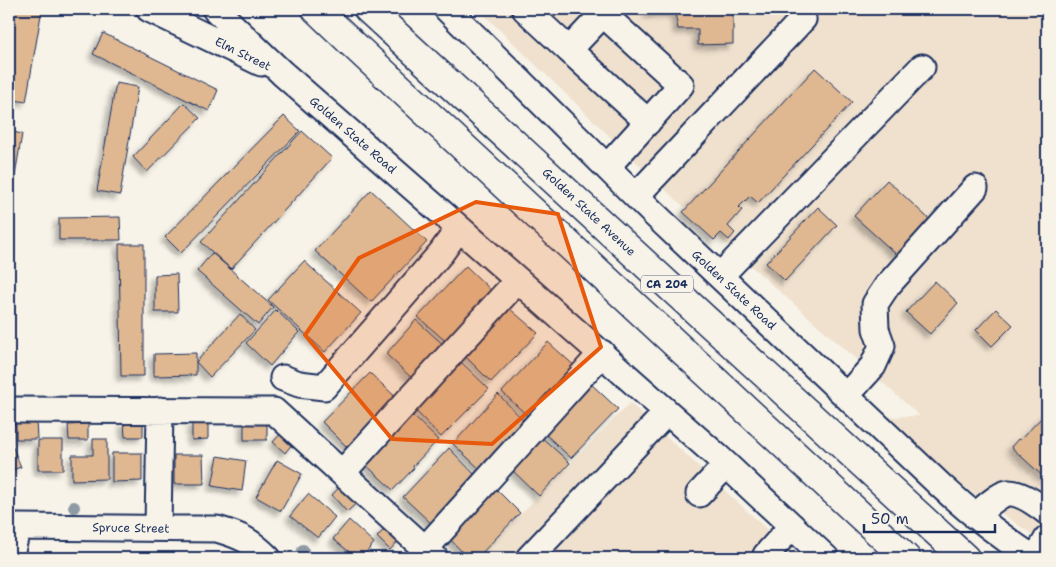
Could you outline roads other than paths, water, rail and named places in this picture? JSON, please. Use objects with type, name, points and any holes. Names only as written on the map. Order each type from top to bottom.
[{"type":"highway","name":"CA 204","points":[[316,9],[906,558]]},
{"type":"highway","name":"Golden State Avenue","points":[[368,9],[965,558]]},
{"type":"street","name":"Elm Street","points":[[149,9],[282,73]]},
{"type":"street","name":"Elm Street","points":[[215,9],[282,73]]},
{"type":"street","name":"Golden State Road","points":[[451,10],[606,167],[940,485],[1008,542],[1035,558]]},
{"type":"street","points":[[528,10],[648,122]]},
{"type":"street","points":[[636,196],[805,12]]},
{"type":"street","points":[[569,50],[604,14],[681,85],[606,167]]},
{"type":"street","points":[[720,276],[922,68]]},
{"type":"street","name":"Golden State Road","points":[[282,73],[602,353],[826,558]]},
{"type":"street","points":[[846,396],[873,366],[882,346],[876,330],[875,304],[887,286],[975,188]]},
{"type":"street","points":[[284,378],[299,384],[324,387],[441,254],[460,228]]},
{"type":"street","points":[[342,473],[518,280]]},
{"type":"street","points":[[9,410],[274,411],[430,554],[602,353]]},
{"type":"street","points":[[158,528],[160,410]]},
{"type":"street","points":[[534,556],[667,412]]},
{"type":"street","points":[[699,494],[726,465]]},
{"type":"street","points":[[975,516],[993,500],[1007,493],[1022,496],[1047,512]]},
{"type":"street","points":[[766,555],[792,526]]},
{"type":"street","name":"Spruce Street","points":[[10,558],[18,527],[217,529],[237,534],[255,545],[268,558]]},
{"type":"street","points":[[1035,558],[1047,539]]}]
